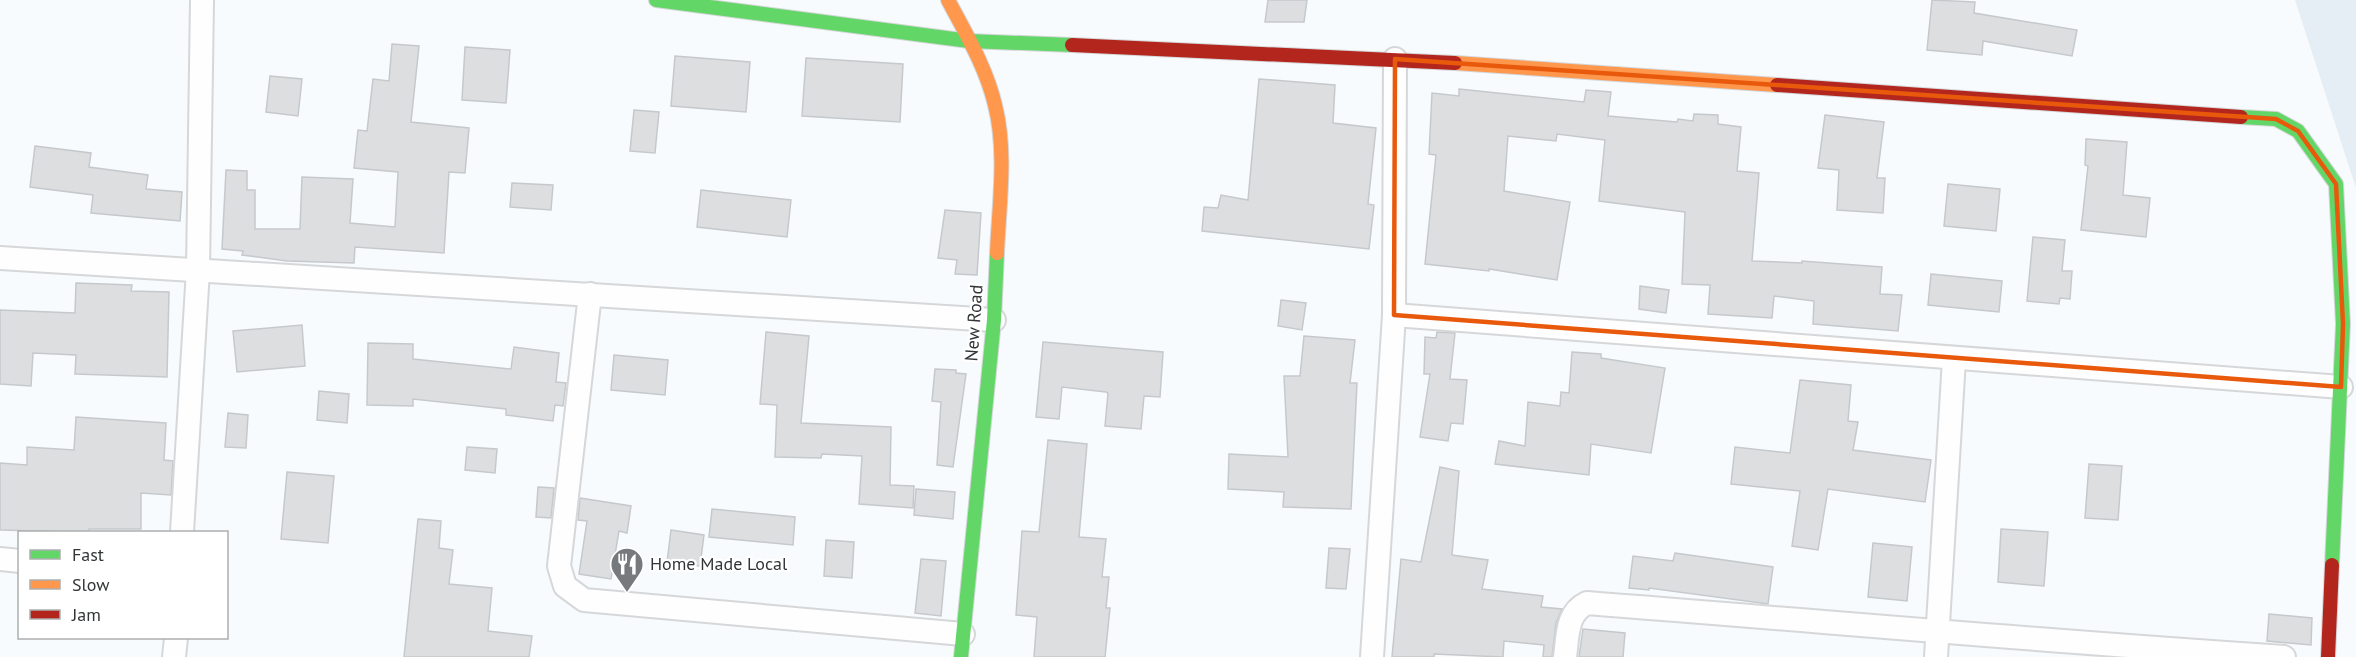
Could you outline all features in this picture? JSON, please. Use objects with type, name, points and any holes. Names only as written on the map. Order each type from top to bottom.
[{"type":"street","points":[[182,531],[198,270],[202,0]]},
{"type":"street","points":[[656,0],[969,41],[1395,59],[2276,119],[2298,131],[2318,154],[2336,184],[2343,324],[2328,657]]},
{"type":"street","name":"New Road","points":[[948,0],[982,67],[996,107],[1001,160],[994,320],[961,657]]},
{"type":"street","points":[[1372,657],[1394,315],[1395,59]]},
{"type":"street","points":[[0,258],[994,320]]},
{"type":"street","points":[[590,294],[559,566],[565,586],[584,600],[963,633]]},
{"type":"street","points":[[1394,315],[2341,387]]},
{"type":"street","points":[[1936,657],[1954,359]]},
{"type":"street","points":[[0,559],[18,561]]},
{"type":"street","points":[[1565,657],[1571,617],[1577,608],[1587,603],[1937,629],[2120,652],[2284,657]]},
{"type":"street","points":[[174,657],[176,639]]},
{"type":"highlighted area","points":[[1395,59],[2276,119],[2298,131],[2336,184],[2343,324],[2341,387],[1394,315]]},
{"type":"shaded area","points":[[2295,0],[2356,0],[2356,188]]},
{"type":"building","points":[[1268,0],[1307,0],[1304,22],[1265,22]]},
{"type":"building","points":[[1932,0],[1975,2],[1974,13],[2077,30],[2072,56],[1983,41],[1982,55],[1927,50]]},
{"type":"building","points":[[392,44],[419,46],[411,122],[469,128],[465,173],[449,172],[444,253],[355,247],[354,263],[287,261],[242,255],[243,251],[222,249],[226,170],[247,171],[247,190],[255,190],[255,229],[300,229],[302,177],[353,179],[350,223],[395,227],[398,172],[354,168],[358,130],[367,131],[373,79],[389,81]]},
{"type":"building","points":[[465,47],[510,50],[506,103],[462,100]]},
{"type":"building","points":[[675,56],[750,62],[746,112],[671,106]]},
{"type":"building","points":[[806,58],[903,64],[900,122],[802,116]]},
{"type":"building","points":[[270,76],[302,79],[298,116],[266,112]]},
{"type":"building","points":[[1259,79],[1335,85],[1333,123],[1376,128],[1368,204],[1374,205],[1369,249],[1202,231],[1204,207],[1218,208],[1221,195],[1248,200]]},
{"type":"building","points":[[1459,89],[1584,102],[1586,90],[1611,92],[1608,116],[1677,122],[1678,119],[1693,121],[1694,114],[1718,115],[1718,124],[1741,127],[1737,171],[1759,173],[1752,261],[1802,263],[1802,261],[1882,267],[1880,294],[1902,295],[1898,331],[1813,324],[1814,301],[1774,296],[1772,318],[1708,314],[1710,285],[1682,284],[1685,212],[1599,201],[1605,140],[1557,134],[1556,141],[1508,136],[1504,191],[1570,202],[1557,280],[1489,269],[1489,271],[1425,264],[1436,155],[1429,154],[1432,93],[1459,96]]},
{"type":"building","points":[[634,110],[659,112],[655,153],[630,151]]},
{"type":"building","points":[[1825,115],[1884,122],[1877,178],[1885,178],[1883,213],[1837,210],[1839,170],[1818,168]]},
{"type":"building","points":[[2086,139],[2127,142],[2123,195],[2150,198],[2146,237],[2081,230],[2088,166],[2085,165]]},
{"type":"building","points":[[35,146],[91,153],[89,167],[148,175],[146,189],[182,192],[180,221],[91,213],[93,195],[30,187]]},
{"type":"building","points":[[512,183],[553,185],[551,210],[510,207]]},
{"type":"building","points":[[1948,184],[2000,189],[1996,231],[1944,226]]},
{"type":"building","points":[[701,190],[791,200],[787,237],[697,227]]},
{"type":"building","points":[[945,210],[981,213],[977,275],[955,274],[957,260],[938,258]]},
{"type":"building","points":[[2033,237],[2065,240],[2062,271],[2072,271],[2070,299],[2060,298],[2059,304],[2027,301]]},
{"type":"building","points":[[1931,274],[2002,281],[1999,312],[1928,305]]},
{"type":"building","points":[[76,283],[132,285],[131,291],[169,292],[167,377],[75,374],[76,355],[33,353],[31,386],[0,384],[0,310],[75,313]]},
{"type":"building","points":[[1640,286],[1669,290],[1666,313],[1639,309]]},
{"type":"building","points":[[1281,300],[1306,303],[1302,330],[1278,326]]},
{"type":"building","points":[[302,325],[305,366],[237,372],[233,331]]},
{"type":"building","points":[[766,332],[809,336],[801,423],[891,427],[890,485],[914,486],[913,508],[859,504],[862,456],[822,454],[821,458],[775,457],[777,405],[760,404]]},
{"type":"building","points":[[1437,332],[1455,333],[1450,379],[1467,380],[1463,424],[1451,423],[1448,441],[1420,437],[1430,374],[1424,374],[1425,337],[1436,338]]},
{"type":"building","points":[[1304,336],[1355,340],[1350,383],[1357,383],[1351,509],[1283,507],[1284,492],[1228,489],[1229,454],[1288,457],[1284,376],[1300,376]]},
{"type":"building","points":[[1043,342],[1163,352],[1160,397],[1144,396],[1141,429],[1105,426],[1108,393],[1106,392],[1062,387],[1059,419],[1036,417]]},
{"type":"building","points":[[368,343],[413,344],[413,359],[511,369],[514,347],[559,353],[556,382],[566,383],[563,406],[555,405],[553,421],[506,415],[506,409],[413,399],[413,406],[367,405]]},
{"type":"building","points":[[1572,352],[1601,354],[1601,358],[1665,368],[1651,453],[1591,444],[1589,475],[1495,464],[1499,441],[1525,446],[1528,402],[1560,406],[1561,392],[1569,393]]},
{"type":"building","points":[[614,355],[668,360],[665,395],[611,390]]},
{"type":"building","points":[[935,369],[956,370],[956,373],[966,374],[953,467],[937,465],[941,402],[932,401]]},
{"type":"building","points":[[1800,380],[1851,385],[1848,421],[1858,422],[1853,450],[1931,460],[1925,502],[1828,489],[1818,550],[1792,546],[1800,491],[1731,484],[1735,447],[1790,453]]},
{"type":"building","points":[[319,391],[349,394],[347,423],[317,420]]},
{"type":"building","points":[[228,413],[248,415],[246,448],[225,447]]},
{"type":"building","points":[[76,417],[166,423],[164,460],[173,461],[171,495],[141,493],[141,529],[0,530],[0,463],[27,465],[27,447],[74,450]]},
{"type":"building","points":[[1048,440],[1087,444],[1079,537],[1106,539],[1102,577],[1109,577],[1106,608],[1110,608],[1105,657],[1034,657],[1037,617],[1016,615],[1022,531],[1039,532]]},
{"type":"building","points":[[467,447],[497,449],[495,473],[465,470]]},
{"type":"building","points":[[2089,464],[2122,466],[2118,520],[2085,518]]},
{"type":"building","points":[[1440,467],[1459,471],[1452,555],[1488,560],[1482,589],[1543,596],[1541,607],[1562,609],[1556,623],[1552,657],[1543,657],[1544,645],[1504,641],[1503,657],[1434,654],[1434,657],[1392,657],[1401,559],[1421,562]]},
{"type":"building","points":[[287,472],[334,476],[328,543],[281,539]]},
{"type":"building","points":[[538,487],[554,488],[551,518],[536,517]]},
{"type":"building","points":[[916,489],[955,492],[953,519],[914,515]]},
{"type":"building","points":[[580,498],[631,506],[627,533],[619,531],[611,579],[579,574],[587,521],[578,520]]},
{"type":"building","points":[[712,509],[795,517],[793,545],[709,537]]},
{"type":"building","points":[[418,519],[441,521],[439,548],[453,550],[449,584],[492,588],[488,631],[532,636],[529,657],[404,657]]},
{"type":"building","points":[[2001,529],[2048,532],[2044,586],[1998,582]]},
{"type":"building","points":[[671,530],[704,535],[700,566],[667,562]]},
{"type":"building","points":[[826,540],[854,542],[852,578],[824,576]]},
{"type":"building","points":[[1873,543],[1912,547],[1907,601],[1868,597]]},
{"type":"building","points":[[1329,548],[1350,549],[1346,589],[1326,588]]},
{"type":"building","points":[[1675,553],[1773,567],[1768,604],[1649,588],[1649,590],[1629,588],[1633,556],[1673,561]]},
{"type":"building","points":[[921,559],[946,561],[941,616],[915,613]]},
{"type":"building","points":[[2269,614],[2312,618],[2311,645],[2267,641]]},
{"type":"building","points":[[1583,629],[1625,633],[1623,657],[1579,657]]},
{"type":"traffic: fast","points":[[656,0],[969,41],[1072,45]]},
{"type":"traffic: fast","points":[[2241,117],[2276,119],[2298,131],[2336,184],[2343,324],[2332,565]]},
{"type":"traffic: fast","points":[[961,657],[994,320],[997,253]]},
{"type":"traffic: slow","points":[[948,0],[981,64],[999,123],[1001,179],[997,253]]},
{"type":"traffic: slow","points":[[1455,63],[1777,85]]},
{"type":"traffic: jam","points":[[1072,45],[1455,63]]},
{"type":"traffic: jam","points":[[1777,85],[2241,117]]},
{"type":"traffic: jam","points":[[2328,657],[2332,565]]},
{"type":"place","name":"Home Made Local","points":[[627,593]]}]
